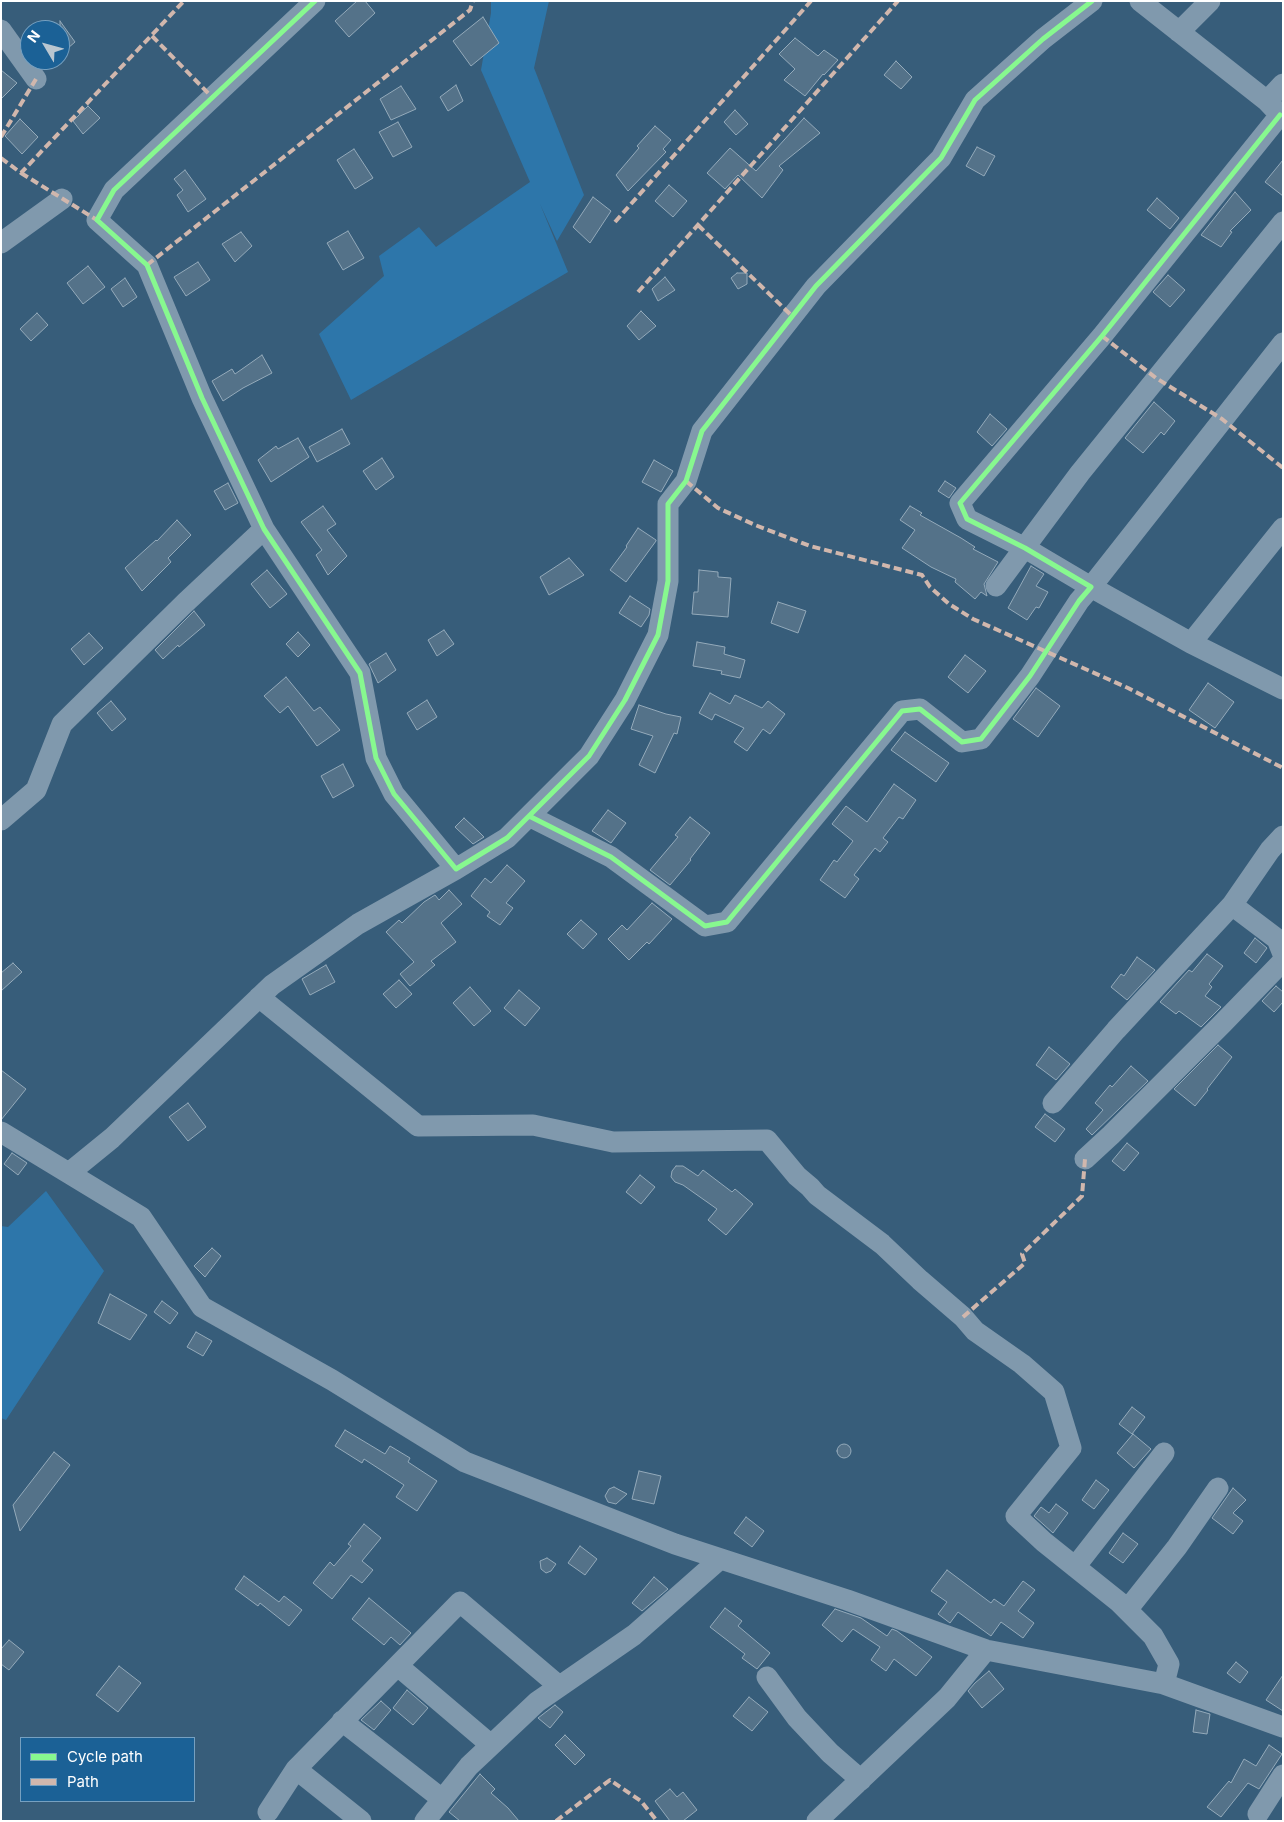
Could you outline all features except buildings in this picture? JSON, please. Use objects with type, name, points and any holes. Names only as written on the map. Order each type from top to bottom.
[{"type":"street","points":[[315,1],[114,190],[97,220],[147,265],[202,398],[264,529],[360,673],[376,758],[394,794],[456,869]]},
{"type":"street","points":[[70,1173],[112,1138],[272,985],[358,924],[507,838],[589,756],[625,700],[658,635],[668,581],[668,504],[686,481],[702,431],[816,286],[941,158],[975,100],[1042,39],[1092,1]]},
{"type":"street","points":[[1140,1],[1277,111]]},
{"type":"street","points":[[1179,32],[1210,1]]},
{"type":"street","points":[[1,30],[36,79]]},
{"type":"street","points":[[1283,84],[1277,111],[1102,336],[960,503],[967,518],[1025,548],[1191,643],[1283,688]]},
{"type":"street","points":[[1,243],[62,199]]},
{"type":"street","points":[[996,586],[1080,473],[1283,222]]},
{"type":"street","points":[[529,816],[611,857],[705,926],[727,922],[902,711],[920,709],[962,742],[981,739],[1030,676],[1079,601],[1283,343]]},
{"type":"street","points":[[1191,643],[1283,528]]},
{"type":"street","points":[[1,820],[36,790],[62,724],[185,603],[264,529]]},
{"type":"street","points":[[1053,1103],[1116,1030],[1232,905],[1270,850],[1283,836]]},
{"type":"street","points":[[1232,905],[1277,939],[1283,954]]},
{"type":"street","points":[[1085,1159],[1223,1023],[1283,960]]},
{"type":"street","points":[[259,997],[418,1126],[533,1125],[613,1142],[767,1140],[797,1176],[817,1196],[882,1244],[920,1280],[964,1317],[975,1331],[1022,1364],[1054,1392],[1071,1448],[1016,1516],[1044,1542],[1127,1610],[1153,1636],[1169,1664],[1164,1684]]},
{"type":"street","points":[[1,1132],[141,1217],[202,1307],[332,1380],[465,1462],[674,1544],[847,1600],[986,1650],[1164,1684],[1283,1727]]},
{"type":"street","points":[[1075,1567],[1164,1453]]},
{"type":"street","points":[[1127,1610],[1177,1547],[1218,1488]]},
{"type":"street","points":[[425,1821],[469,1766],[538,1702],[634,1635],[720,1559]]},
{"type":"street","points":[[268,1812],[296,1769],[460,1602],[559,1686]]},
{"type":"street","points":[[817,1821],[947,1698],[986,1650]]},
{"type":"street","points":[[398,1666],[491,1745]]},
{"type":"street","points":[[767,1677],[797,1718],[830,1753],[861,1780]]},
{"type":"street","points":[[342,1722],[442,1799]]},
{"type":"street","points":[[296,1769],[361,1821]]},
{"type":"street","points":[[1258,1814],[1283,1775]]},
{"type":"shaded area","points":[[491,1],[549,1],[534,68],[584,195],[557,241],[540,204],[568,272],[351,400],[319,334],[384,276],[379,256],[419,227],[436,247],[530,182],[481,70],[491,13]]},
{"type":"shaded area","points":[[46,1191],[104,1271],[6,1420],[1,1418],[1,1226],[8,1227]]},
{"type":"marked path","points":[[1,158],[21,173],[184,1]]},
{"type":"marked path","points":[[147,265],[470,10],[473,1]]},
{"type":"marked path","points":[[615,222],[811,1]]},
{"type":"marked path","points":[[638,292],[898,1]]},
{"type":"marked path","points":[[152,36],[212,97]]},
{"type":"marked path","points":[[1,137],[36,79]]},
{"type":"marked path","points":[[21,173],[97,220]]},
{"type":"marked path","points":[[698,225],[792,316]]},
{"type":"marked path","points":[[1102,336],[1156,378],[1222,419],[1283,468]]},
{"type":"marked path","points":[[686,481],[718,508],[755,525],[810,546],[922,575],[930,587],[949,604],[973,619],[1128,688],[1283,768]]},
{"type":"marked path","points":[[963,1317],[1025,1263],[1022,1254],[1082,1196],[1085,1159]]},
{"type":"marked path","points":[[556,1821],[610,1780],[641,1801],[657,1821]]},
{"type":"cycle path","points":[[315,1],[114,190],[97,220],[147,265],[202,398],[264,529],[360,673],[376,758],[394,794],[456,869],[507,838],[589,756],[625,700],[658,635],[668,581],[668,504],[686,481],[702,431],[816,286],[941,158],[975,100],[1043,39],[1092,1]]},
{"type":"cycle path","points":[[529,816],[611,857],[705,926],[727,922],[902,711],[920,709],[962,742],[981,739],[1030,676],[1079,601],[1091,587],[1025,548],[967,519],[960,503],[1102,336],[1280,115]]}]
